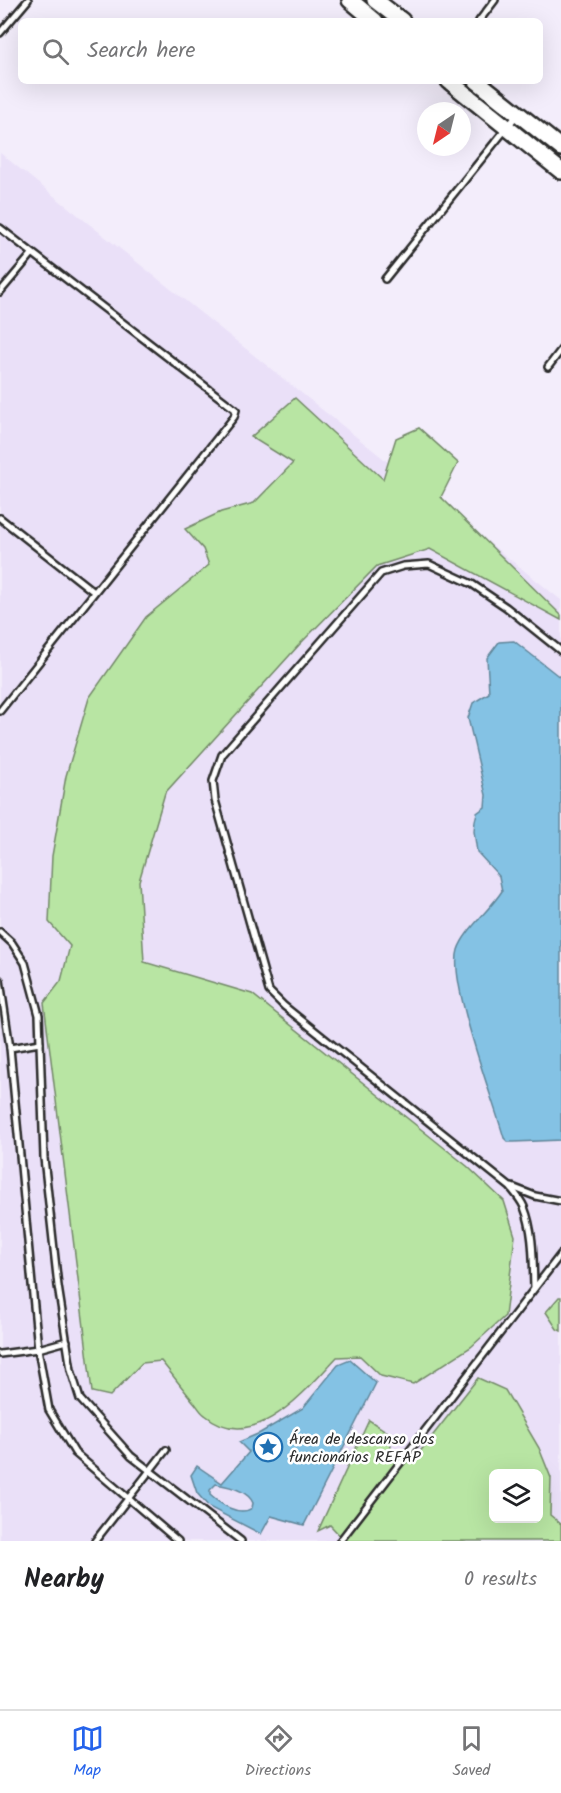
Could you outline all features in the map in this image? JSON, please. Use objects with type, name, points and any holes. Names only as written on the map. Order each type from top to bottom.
[{"type":"main road","points":[[350,0],[371,18]]},
{"type":"main road","points":[[375,0],[398,18]]},
{"type":"main road","points":[[453,84],[561,171]]},
{"type":"main road","points":[[480,84],[561,148]]},
{"type":"lane","points":[[0,33],[28,0]]},
{"type":"lane","points":[[481,18],[495,0]]},
{"type":"lane","points":[[467,96],[474,84]]},
{"type":"lane","points":[[385,279],[518,113]]},
{"type":"lane","points":[[0,228],[236,410],[234,417],[0,711]]},
{"type":"lane","points":[[0,292],[32,254]]},
{"type":"lane","points":[[548,367],[561,350]]},
{"type":"lane","points":[[0,518],[94,592]]},
{"type":"lane","points":[[534,1288],[533,1244],[528,1221],[523,1205],[510,1187],[284,1006],[269,991],[215,800],[213,781],[222,755],[381,573],[403,566],[429,564],[472,584],[506,607],[561,651]]},
{"type":"lane","points":[[0,932],[12,943],[25,963],[39,1015],[44,1158],[58,1286],[71,1370],[80,1399],[131,1456],[241,1541]]},
{"type":"lane","points":[[0,980],[10,1048],[38,1349],[48,1410],[75,1453],[178,1541]]},
{"type":"lane","points":[[10,1048],[40,1043]]},
{"type":"lane","points":[[510,1187],[535,1196],[561,1201]]},
{"type":"lane","points":[[340,1541],[561,1254]]},
{"type":"lane","points":[[0,1354],[38,1349],[67,1341]]},
{"type":"lane","points":[[95,1541],[166,1450]]},
{"type":"shaded area","points":[[0,153],[561,600],[561,1541],[0,1541]]},
{"type":"green space","points":[[295,398],[383,479],[396,438],[419,428],[458,463],[441,497],[561,615],[561,620],[430,549],[377,566],[299,645],[165,793],[139,881],[144,962],[252,994],[467,1166],[504,1201],[515,1236],[505,1316],[471,1347],[413,1384],[381,1376],[360,1356],[337,1357],[295,1401],[278,1414],[260,1423],[242,1428],[223,1426],[203,1414],[161,1361],[142,1363],[110,1396],[92,1392],[44,1003],[61,981],[70,946],[49,922],[52,856],[66,776],[89,698],[146,617],[209,565],[203,549],[185,529],[221,512],[254,503],[293,463],[251,437]]},
{"type":"green space","points":[[561,1297],[561,1331],[557,1329],[546,1312]]},
{"type":"green space","points":[[478,1378],[505,1390],[539,1448],[551,1478],[550,1515],[561,1524],[561,1541],[345,1541],[330,1525],[318,1531],[369,1420],[389,1433],[392,1454],[411,1463]]},
{"type":"water","points":[[514,641],[561,678],[561,1140],[508,1142],[504,1138],[473,1041],[459,987],[457,965],[461,943],[502,891],[499,876],[477,852],[475,821],[477,813],[485,807],[486,795],[468,718],[473,703],[489,693],[487,658],[499,642]]},
{"type":"water","name":"Área de descanso dos funcionários REFAP","points":[[350,1360],[376,1383],[304,1525],[271,1516],[261,1534],[209,1507],[197,1493],[191,1475],[197,1466],[222,1483],[249,1452],[239,1442],[260,1433],[303,1408],[338,1365]],"holes":[[[216,1484],[237,1489],[247,1495],[253,1503],[252,1508],[241,1511],[219,1502],[210,1495],[210,1490]]]},
{"type":"place","name":"Área de descanso dos funcionários REFAP","points":[[268,1447]]}]
